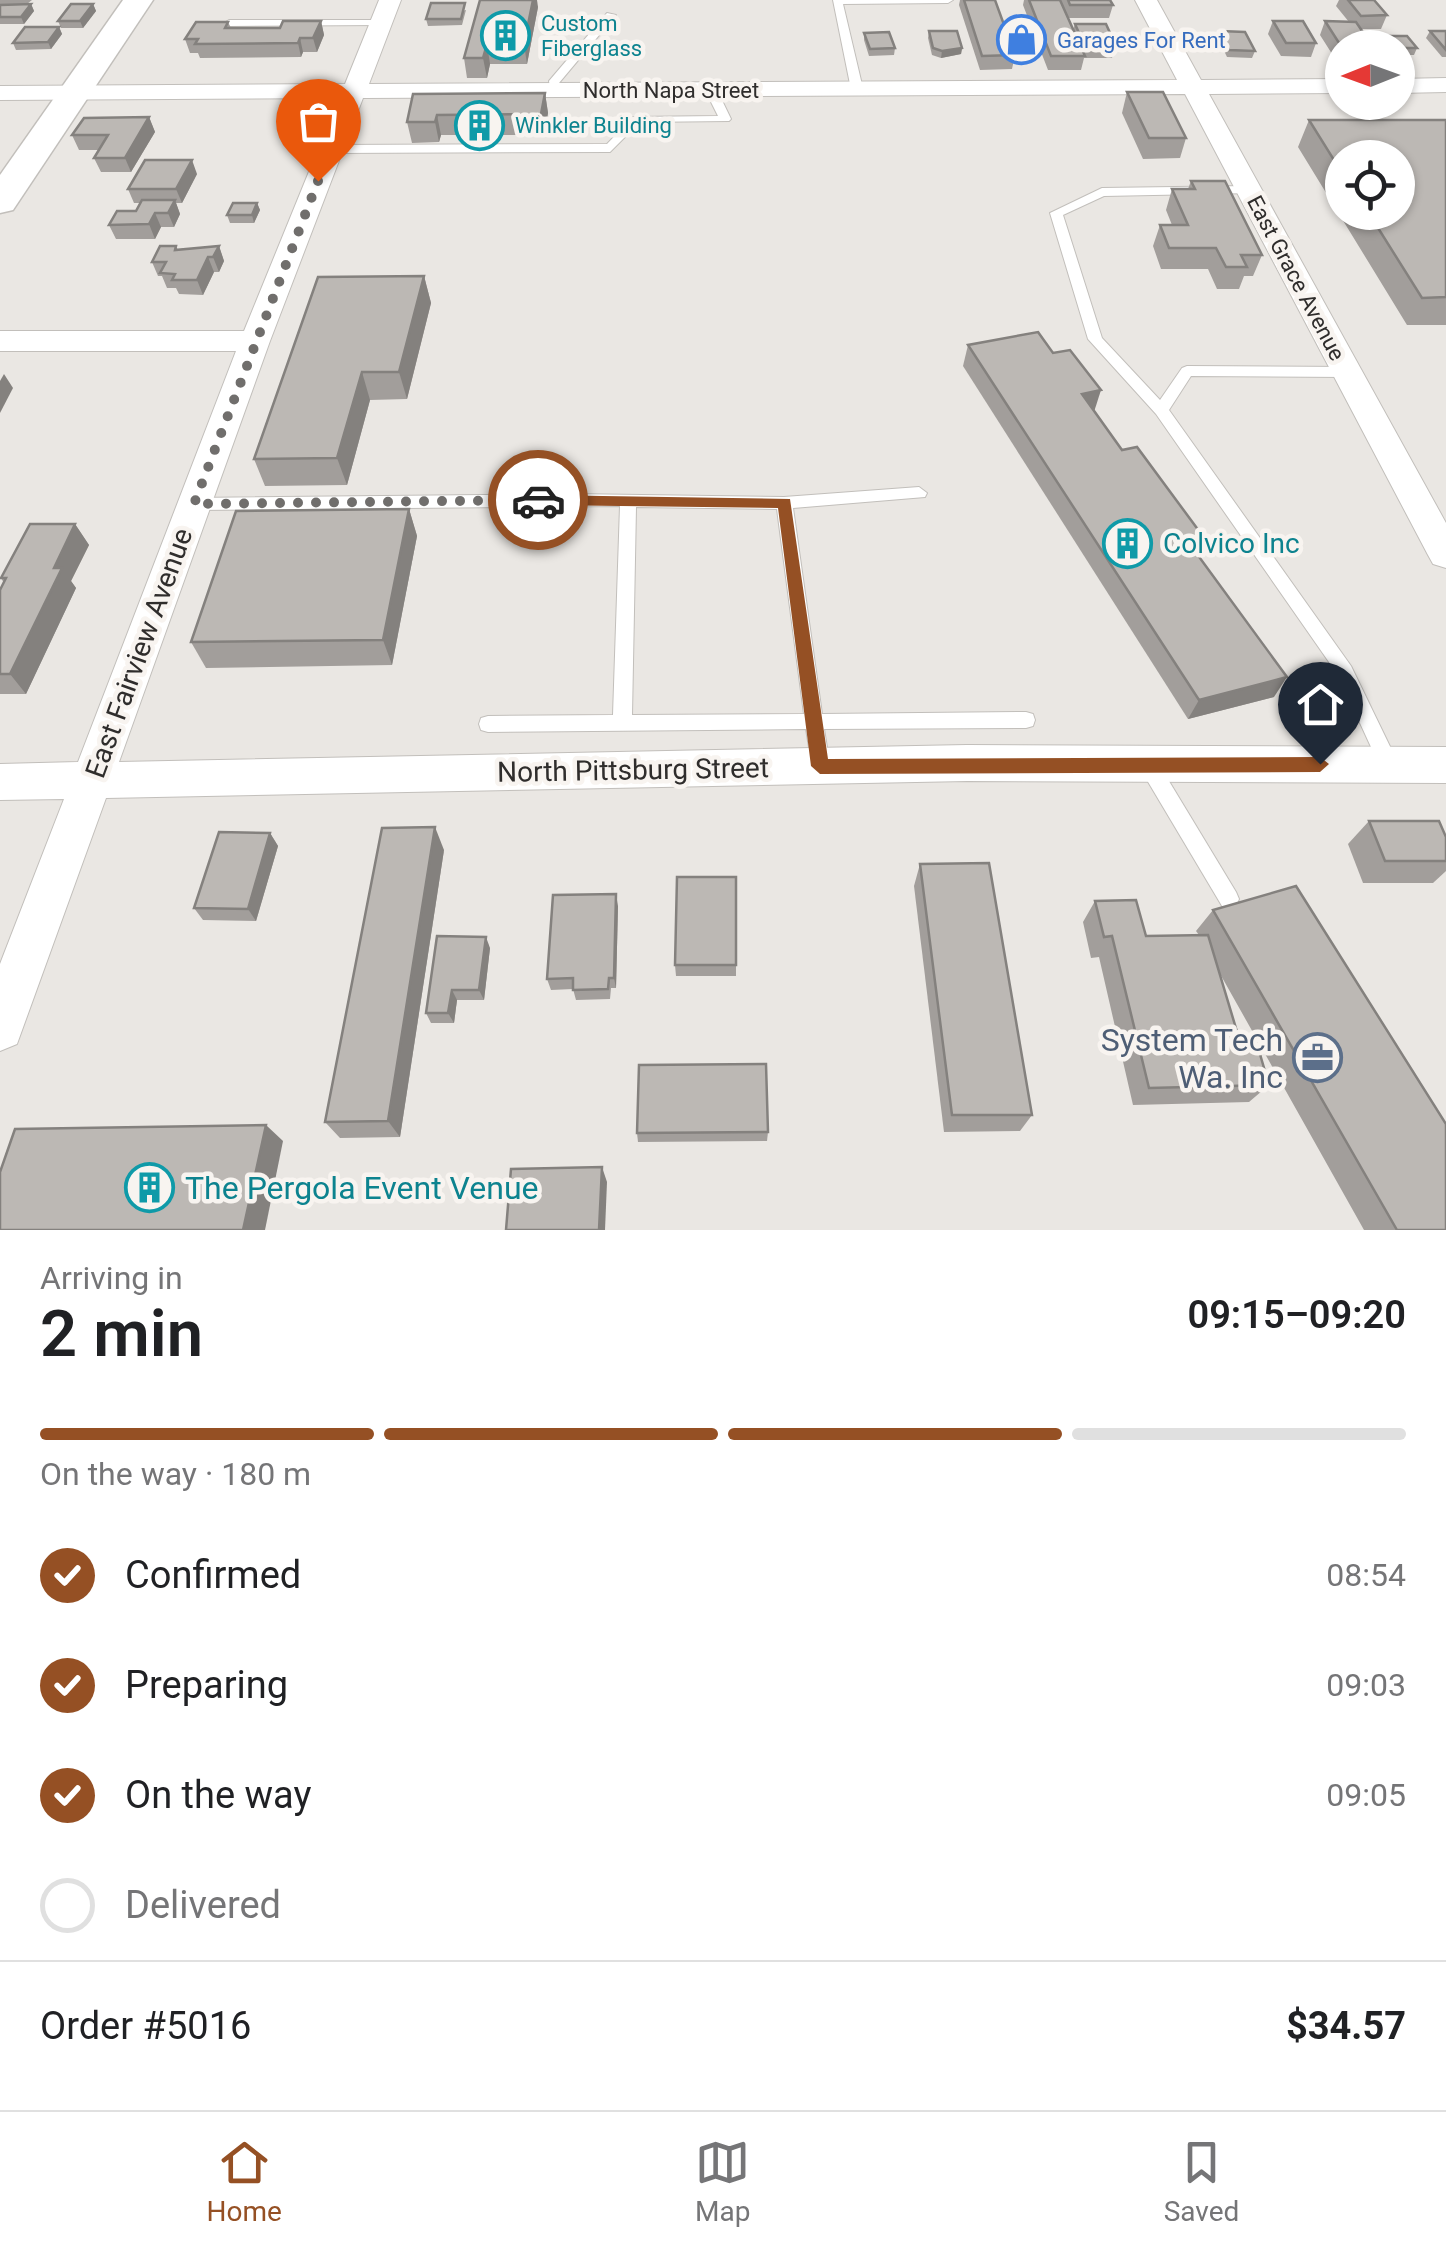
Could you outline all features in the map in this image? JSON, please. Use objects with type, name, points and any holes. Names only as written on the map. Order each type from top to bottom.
[{"type":"main road","points":[[0,202],[138,0]]},
{"type":"street","name":"East Fairview Avenue","points":[[0,1027],[255,341],[390,0]]},
{"type":"street","name":"East Grace Avenue","points":[[1146,0],[1446,555]]},
{"type":"street","points":[[1415,86],[1446,85]]},
{"type":"street","name":"North Napa Street","points":[[0,94],[1325,86]]},
{"type":"street","points":[[0,342],[255,341]]},
{"type":"street","name":"North Pittsburg Street","points":[[0,782],[820,766],[1446,765]]},
{"type":"lane","points":[[857,89],[837,1],[948,0]]},
{"type":"lane","points":[[556,91],[553,82],[612,14]]},
{"type":"lane","points":[[228,23],[381,23]]},
{"type":"lane","points":[[330,149],[610,148],[637,119],[725,119],[711,90]]},
{"type":"lane","points":[[1249,190],[1102,192],[1056,213],[1095,339],[1161,410],[1345,670],[1390,765]]},
{"type":"lane","points":[[1161,410],[1187,371],[1347,372]]},
{"type":"lane","points":[[194,504],[628,500],[784,503],[919,493]]},
{"type":"lane","points":[[622,724],[628,500]]},
{"type":"lane","points":[[784,503],[820,766]]},
{"type":"lane","points":[[488,724],[1026,720]]},
{"type":"lane","points":[[1148,764],[1229,899]]},
{"type":"building","points":[[480,0],[533,0],[524,44],[487,44],[483,58],[464,58]]},
{"type":"building","points":[[964,0],[995,0],[1015,55],[982,56]]},
{"type":"building","points":[[1029,0],[1060,0],[1085,56],[1051,56]]},
{"type":"building","points":[[1068,0],[1110,0],[1113,5],[1070,5]]},
{"type":"building","points":[[1348,0],[1374,0],[1387,15],[1361,16]]},
{"type":"building","points":[[431,3],[465,3],[461,19],[426,19]]},
{"type":"building","points":[[31,4],[21,17],[0,17],[0,5]]},
{"type":"building","points":[[71,4],[93,4],[80,21],[58,21]]},
{"type":"building","points":[[283,21],[321,21],[313,38],[300,38],[298,43],[195,44],[198,39],[185,39],[196,22],[228,22],[225,28],[280,28]]},
{"type":"building","points":[[1273,21],[1303,21],[1316,43],[1286,43]]},
{"type":"building","points":[[1325,21],[1356,22],[1361,30],[1331,30]]},
{"type":"building","points":[[1075,24],[1106,24],[1115,44],[1084,44]]},
{"type":"building","points":[[25,27],[59,27],[48,42],[13,43]]},
{"type":"building","points":[[929,31],[957,31],[962,48],[933,48]]},
{"type":"building","points":[[1220,31],[1245,32],[1255,51],[1229,50]]},
{"type":"building","points":[[1430,31],[1446,31],[1446,50]]},
{"type":"building","points":[[889,32],[895,48],[870,49],[864,33]]},
{"type":"building","points":[[1127,92],[1163,92],[1186,138],[1149,138]]},
{"type":"building","points":[[545,93],[541,114],[437,115],[435,122],[407,122],[413,94]]},
{"type":"building","points":[[149,117],[125,158],[94,158],[108,135],[72,135],[84,118]]},
{"type":"building","points":[[1309,120],[1446,120],[1446,297],[1422,298],[1379,230],[1415,230],[1415,140],[1325,140],[1325,146]]},
{"type":"building","points":[[145,160],[192,160],[176,189],[128,189]]},
{"type":"building","points":[[1191,181],[1225,181],[1262,255],[1241,255],[1247,267],[1226,267],[1216,248],[1169,248],[1160,225],[1188,225],[1172,189],[1195,189]]},
{"type":"building","points":[[142,200],[175,200],[168,213],[155,213],[149,224],[109,225],[117,211],[136,211]]},
{"type":"building","points":[[233,203],[257,203],[252,215],[227,215]]},
{"type":"building","points":[[160,246],[176,246],[175,250],[219,246],[213,257],[208,257],[197,280],[172,280],[175,274],[160,273],[166,262],[152,262]]},
{"type":"building","points":[[424,276],[399,372],[362,372],[337,458],[254,459],[318,277]]},
{"type":"building","name":"Colvico Inc","points":[[1038,332],[1053,353],[1070,350],[1101,390],[1082,394],[1122,450],[1137,447],[1202,535],[1186,539],[1287,677],[1199,700],[968,345]]},
{"type":"building","points":[[409,509],[383,640],[191,642],[236,511]]},
{"type":"building","points":[[30,524],[75,524],[54,568],[62,568],[10,674],[0,674],[0,590],[6,578],[1,578]]},
{"type":"building","points":[[1369,821],[1439,821],[1446,837],[1446,861],[1385,861]]},
{"type":"building","points":[[435,827],[388,1121],[325,1122],[382,828]]},
{"type":"building","points":[[219,832],[270,833],[248,909],[194,908]]},
{"type":"building","points":[[989,863],[1032,1115],[952,1115],[920,864]]},
{"type":"building","points":[[677,877],[736,877],[736,965],[675,965]]},
{"type":"building","name":"System Tech Wa. Inc","points":[[1296,886],[1446,1124],[1446,1230],[1397,1230],[1213,910]]},
{"type":"building","points":[[616,894],[614,978],[609,978],[608,989],[573,990],[573,978],[547,979],[553,895]]},
{"type":"building","points":[[1136,900],[1146,936],[1208,935],[1241,1045],[1257,1044],[1269,1085],[1149,1088],[1112,936],[1104,937],[1095,901]]},
{"type":"building","points":[[437,936],[486,937],[479,990],[452,990],[448,1013],[426,1013]]},
{"type":"building","points":[[766,1064],[768,1132],[637,1133],[639,1065]]},
{"type":"building","name":"The Pergola Event Venue","points":[[266,1125],[243,1230],[0,1230],[0,1172],[15,1129]]},
{"type":"building","points":[[602,1167],[599,1230],[506,1230],[511,1169]]},
{"type":"way so far","points":[[318,181],[194,504],[538,500]]},
{"type":"place","name":"Custom Fiberglass","points":[[506,36]]},
{"type":"place","name":"Garages For Rent","points":[[1022,40]]},
{"type":"place","name":"Winkler Building","points":[[480,125]]},
{"type":"place","name":"Colvico Inc","points":[[1128,543]]},
{"type":"place","name":"System Tech Wa. Inc","points":[[1318,1058]]},
{"type":"place","name":"The Pergola Event Venue","points":[[150,1188]]},
{"type":"route","points":[[538,500],[784,503],[820,766],[1320,764]]}]
